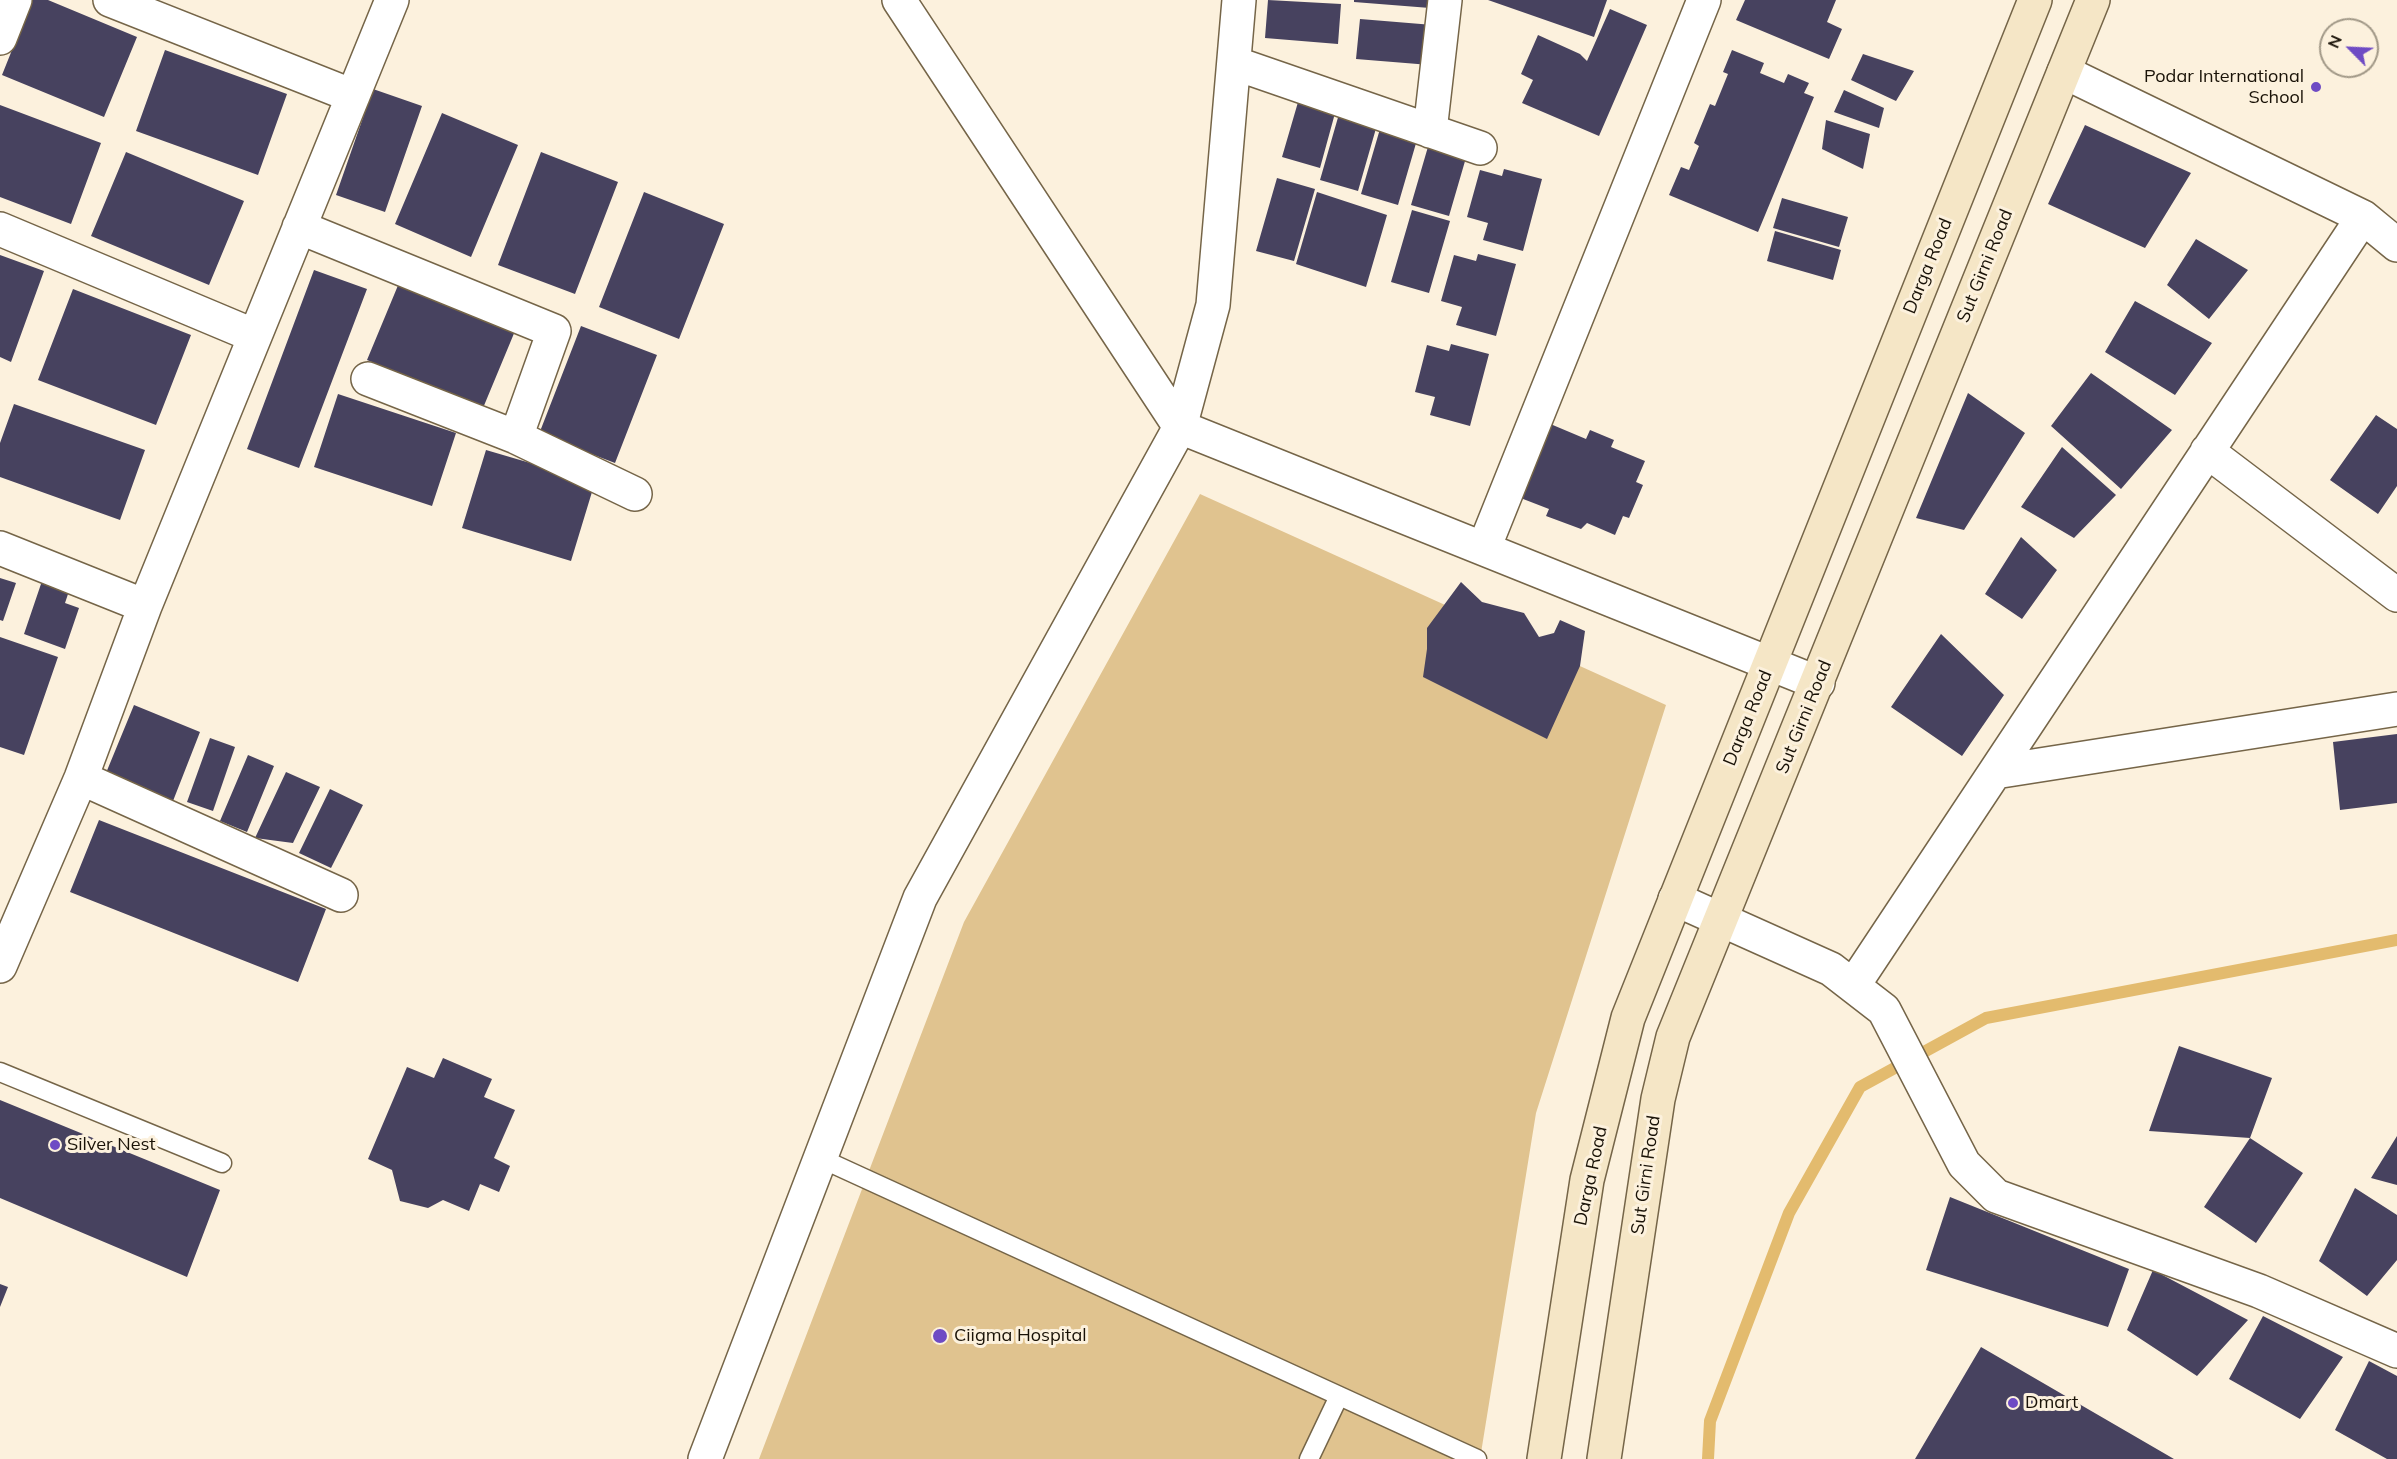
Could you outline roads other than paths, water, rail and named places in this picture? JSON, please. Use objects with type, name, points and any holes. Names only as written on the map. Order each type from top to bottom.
[{"type":"main road","name":"Darga Road","points":[[1544,1459],[1587,1180],[1628,1018],[2035,0]]},
{"type":"main road","name":"Sut Girni Road","points":[[1604,1459],[1658,1099],[1673,1037],[2093,0]]},
{"type":"street","points":[[0,38],[15,0]]},
{"type":"street","points":[[0,966],[81,778],[145,606],[392,0]]},
{"type":"street","points":[[900,0],[1180,427],[1818,683]]},
{"type":"street","points":[[705,1459],[920,898],[1180,427],[1213,305],[1239,0]]},
{"type":"street","points":[[1430,131],[1445,0]]},
{"type":"street","points":[[1484,548],[1704,0]]},
{"type":"street","points":[[114,1],[353,96]]},
{"type":"street","points":[[1234,63],[1480,148]]},
{"type":"street","points":[[2064,72],[2362,217],[2397,245]]},
{"type":"street","points":[[1853,986],[2362,217]]},
{"type":"street","points":[[299,227],[554,331],[516,437]]},
{"type":"street","points":[[0,229],[255,336]]},
{"type":"street","points":[[368,379],[516,437],[635,494]]},
{"type":"street","points":[[2207,451],[2397,595]]},
{"type":"street","points":[[0,548],[145,606]]},
{"type":"street","points":[[1995,772],[2397,709]]},
{"type":"street","points":[[81,778],[341,895]]},
{"type":"street","points":[[1675,899],[1721,922],[1831,969],[1884,1010],[1964,1164],[1996,1196],[2259,1291],[2397,1351]]},
{"type":"lane","points":[[0,1072],[222,1163]]},
{"type":"lane","points":[[820,1158],[1477,1459]]},
{"type":"lane","points":[[1309,1459],[1339,1396]]},
{"type":"waterway","points":[[1708,1459],[1710,1421],[1789,1213],[1860,1087],[1986,1018],[2397,940]]},
{"type":"place","name":"Podar International School","points":[[2316,87]]},
{"type":"place","name":"Silver Nest","points":[[55,1145]]},
{"type":"place","name":"Ciigma Hospital","points":[[940,1336]]},
{"type":"place","name":"Dmart","points":[[2013,1403]]}]
